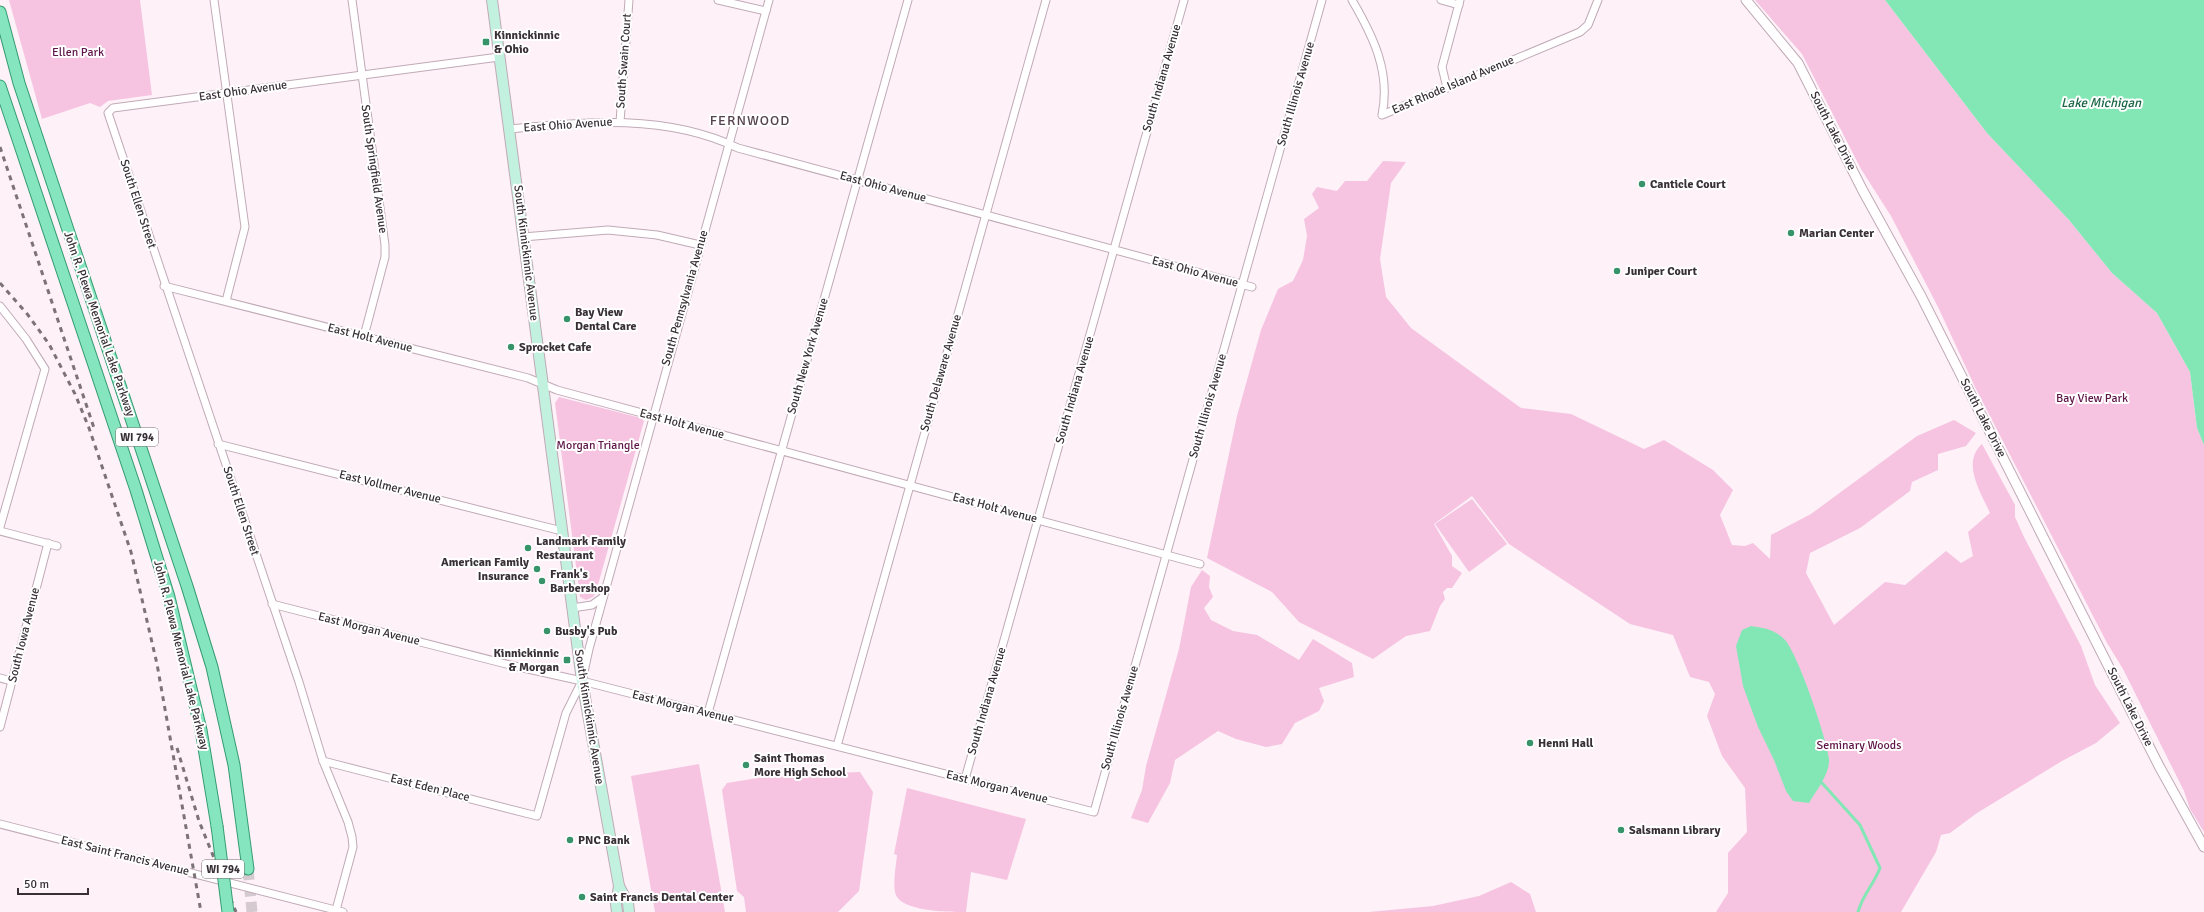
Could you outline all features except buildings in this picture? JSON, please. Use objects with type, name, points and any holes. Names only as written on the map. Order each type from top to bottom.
[{"type":"main road","name":"South Kinnickinnic Avenue","points":[[492,0],[582,681],[619,886],[628,903],[630,912]]},
{"type":"main road","name":"John R. Plewa Memorial Lake Parkway","points":[[0,12],[19,83],[187,586],[212,667],[234,766],[248,869]]},
{"type":"main road","name":"John R. Plewa Memorial Lake Parkway","points":[[0,86],[136,490],[169,597],[201,730],[218,826],[228,912]]},
{"type":"main road","name":"South Kinnickinnic Avenue","points":[[617,912],[616,904],[619,886]]},
{"type":"street","points":[[214,0],[245,227],[226,301]]},
{"type":"street","name":"South Springfield Avenue","points":[[352,0],[361,77],[385,245],[385,257],[364,336]]},
{"type":"street","name":"South Swain Court","points":[[620,122],[629,0]]},
{"type":"street","points":[[718,0],[766,11]]},
{"type":"street","name":"South Pennsylvania Avenue","points":[[537,816],[566,713],[582,681],[603,596],[652,415],[769,0]]},
{"type":"street","name":"South New York Avenue","points":[[708,713],[908,0]]},
{"type":"street","name":"South Delaware Avenue","points":[[837,746],[1046,0]]},
{"type":"street","name":"South Indiana Avenue","points":[[965,779],[1184,0]]},
{"type":"street","name":"South Illinois Avenue","points":[[1094,812],[1322,0]]},
{"type":"street","name":"East Rhode Island Avenue","points":[[1352,0],[1369,29],[1382,64],[1386,98],[1382,115],[1580,32],[1588,25],[1598,0]]},
{"type":"street","points":[[1441,0],[1460,2],[1442,67],[1447,88]]},
{"type":"street","name":"South Lake Drive","points":[[1746,0],[1798,63],[1863,191],[1918,290],[2159,766],[2204,847]]},
{"type":"street","name":"East Ohio Avenue","points":[[108,112],[113,108],[361,77],[499,57]]},
{"type":"street","name":"South Ellen Street","points":[[108,112],[164,286],[272,604],[323,761],[348,822],[353,847],[340,911]]},
{"type":"street","name":"East Ohio Avenue","points":[[510,129],[563,123],[620,122],[693,132],[720,139],[738,148],[1252,287]]},
{"type":"street","points":[[523,237],[608,230],[657,235],[700,246]]},
{"type":"street","name":"East Holt Avenue","points":[[164,286],[528,378],[557,390],[910,484],[1200,564]]},
{"type":"street","points":[[0,306],[26,339],[45,369],[0,528]]},
{"type":"street","name":"East Vollmer Avenue","points":[[218,444],[562,530]]},
{"type":"street","points":[[0,531],[57,546]]},
{"type":"street","name":"South Iowa Avenue","points":[[0,727],[48,543]]},
{"type":"street","points":[[572,608],[592,605],[603,596]]},
{"type":"street","name":"East Morgan Avenue","points":[[272,604],[510,665],[582,681],[1094,812]]},
{"type":"street","points":[[0,678],[12,681]]},
{"type":"street","name":"East Eden Place","points":[[323,761],[537,816]]},
{"type":"street","name":"East Saint Francis Avenue","points":[[0,824],[340,911]]},
{"type":"green space","name":"Ellen Park","points":[[9,0],[140,0],[152,95],[108,101],[100,107],[90,103],[42,119]]},
{"type":"green space","name":"Bay View Park","points":[[1755,0],[1885,0],[1987,133],[2069,220],[2112,273],[2157,313],[2190,372],[2197,428],[2204,445],[2204,832],[2190,809],[2184,791],[2123,669],[2107,643],[1975,387],[1939,309],[1891,216],[1861,169],[1802,54]]},
{"type":"green space","name":"Seminary Woods","points":[[1383,161],[1406,162],[1391,183],[1380,259],[1386,297],[1411,328],[1521,408],[1571,414],[1644,449],[1664,440],[1713,470],[1733,490],[1720,515],[1732,545],[1745,546],[1753,543],[1770,559],[1771,535],[1811,514],[1917,436],[1954,420],[1976,433],[1966,446],[1938,454],[1938,470],[1912,482],[1910,491],[1860,528],[1810,553],[1806,573],[1834,625],[1885,582],[1905,585],[1946,551],[1961,563],[1973,556],[1968,532],[1990,513],[1978,487],[1973,469],[1973,460],[1976,452],[1982,444],[2015,505],[2015,517],[2081,646],[2095,685],[2120,723],[2096,743],[2062,761],[1977,813],[1950,833],[1941,835],[1936,852],[1901,912],[1716,912],[1728,893],[1728,853],[1747,832],[1745,788],[1722,756],[1707,716],[1715,694],[1709,682],[1690,677],[1673,635],[1630,624],[1509,544],[1472,496],[1434,524],[1452,556],[1452,566],[1462,573],[1452,588],[1447,588],[1443,592],[1445,599],[1440,606],[1430,631],[1406,636],[1373,659],[1299,622],[1272,592],[1207,558],[1237,416],[1261,330],[1278,289],[1293,281],[1303,260],[1307,236],[1304,219],[1319,208],[1312,194],[1317,187],[1337,191],[1345,181],[1367,181]]},
{"type":"green space","name":"Morgan Triangle","points":[[559,397],[641,418],[644,421],[596,592],[593,597],[586,600],[580,597],[555,403]]},
{"type":"green space","points":[[1472,499],[1507,544],[1469,572],[1435,524]]},
{"type":"green space","points":[[1202,570],[1210,576],[1209,587],[1213,597],[1204,608],[1211,620],[1233,631],[1257,635],[1299,660],[1313,639],[1352,663],[1354,677],[1319,688],[1324,701],[1319,711],[1295,723],[1282,744],[1266,747],[1236,739],[1218,731],[1175,760],[1170,783],[1148,823],[1131,818],[1142,790],[1146,766],[1179,649],[1191,587]]},
{"type":"green space","points":[[699,764],[725,912],[655,912],[631,776]]},
{"type":"green space","points":[[860,772],[873,792],[859,891],[838,912],[746,912],[744,897],[737,891],[722,790],[727,783],[776,775]]},
{"type":"green space","points":[[907,788],[1026,819],[1007,880],[971,872],[966,912],[926,910],[905,904],[898,899],[894,888],[897,855],[894,854]]},
{"type":"green space","points":[[1511,882],[1530,894],[1536,912],[1369,912],[1433,906],[1479,896]]},
{"type":"water","name":"Lake Michigan","points":[[1885,0],[2204,0],[2204,445],[2197,428],[2190,372],[2157,313],[2112,273],[2069,220],[1987,133]]},
{"type":"water","points":[[1751,626],[1773,631],[1784,639],[1790,647],[1811,696],[1827,749],[1829,765],[1822,782],[1809,803],[1793,801],[1786,791],[1774,760],[1758,727],[1743,686],[1736,646],[1742,630]]},
{"type":"waterway","points":[[1822,783],[1860,825],[1880,868],[1858,912]]},
{"type":"tunnel","points":[[248,869],[252,912]]},
{"type":"railway","points":[[0,147],[94,428]]},
{"type":"railway","points":[[0,283],[28,315],[49,344],[75,394],[89,428],[131,552],[157,664],[201,912]]},
{"type":"railway","points":[[177,748],[199,821],[236,912]]},
{"type":"place","name":"Kinnickinnic & Ohio","points":[[486,42]]},
{"type":"place","name":"Canticle Court","points":[[1642,184]]},
{"type":"place","name":"Marian Center","points":[[1791,233]]},
{"type":"place","name":"Juniper Court","points":[[1617,271]]},
{"type":"place","name":"Bay View Dental Care","points":[[567,319]]},
{"type":"place","name":"Sprocket Cafe","points":[[511,347]]},
{"type":"place","name":"Landmark Family Restaurant","points":[[528,548]]},
{"type":"place","name":"American Family Insurance","points":[[537,569]]},
{"type":"place","name":"Frank's Barbershop","points":[[542,581]]},
{"type":"place","name":"Busby's Pub","points":[[547,631]]},
{"type":"place","name":"Kinnickinnic & Morgan","points":[[567,660]]},
{"type":"place","name":"Henni Hall","points":[[1530,743]]},
{"type":"place","name":"Saint Thomas More High School","points":[[746,765]]},
{"type":"place","name":"Salsmann Library","points":[[1621,830]]},
{"type":"place","name":"PNC Bank","points":[[570,840]]},
{"type":"place","name":"Saint Francis Dental Center","points":[[582,897]]},
{"type":"district","name":"FERNWOOD","points":[[750,120]]}]
